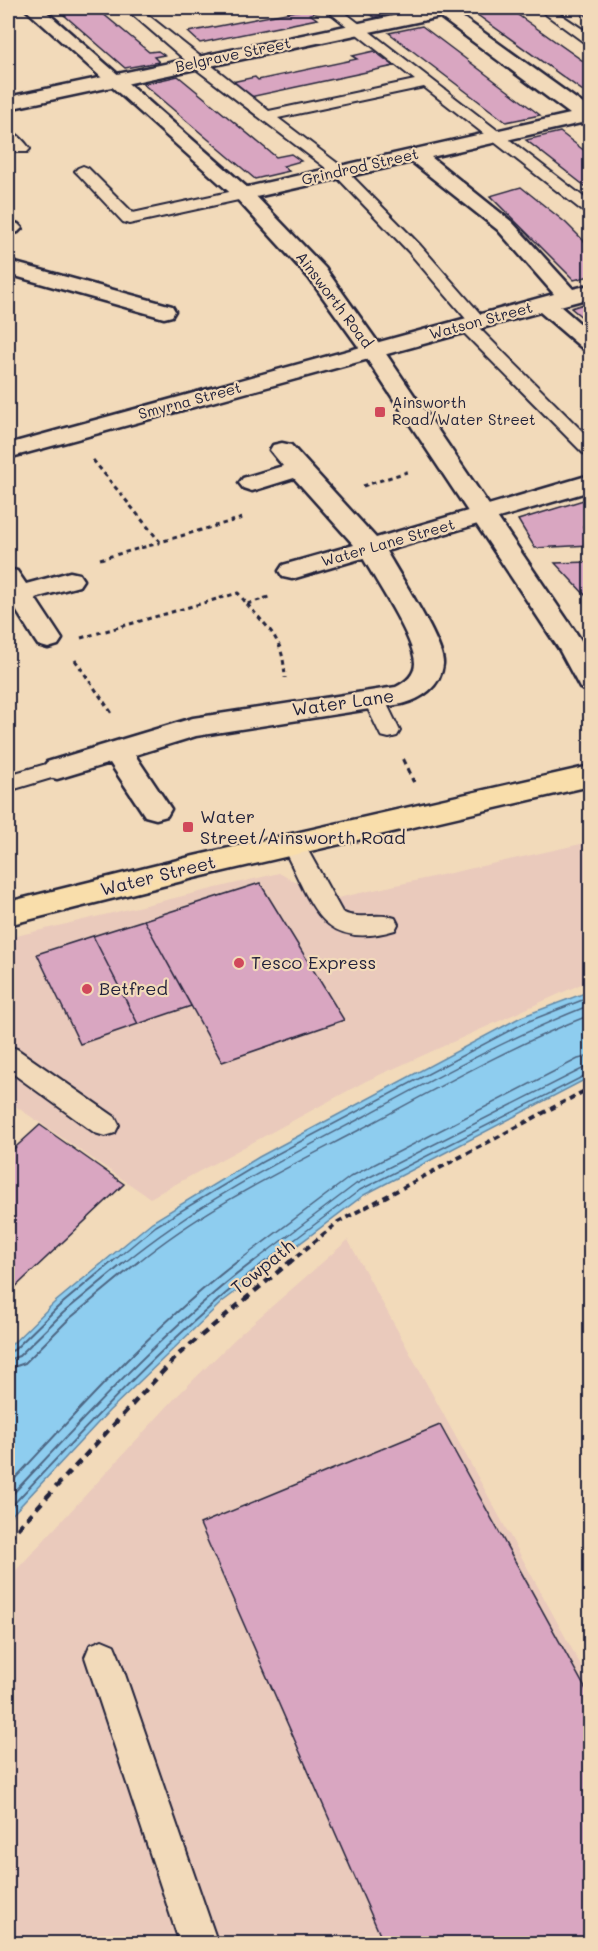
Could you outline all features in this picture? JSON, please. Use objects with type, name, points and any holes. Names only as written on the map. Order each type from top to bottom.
[{"type":"main road","name":"Water Street","points":[[8,914],[294,844],[591,776]]},
{"type":"street","name":"Ainsworth Road","points":[[32,8],[243,194],[317,273],[483,515],[582,654],[591,682]]},
{"type":"street","name":"Belgrave Street","points":[[8,103],[447,9]]},
{"type":"street","points":[[447,9],[589,117]]},
{"type":"street","name":"Grindrod Street","points":[[243,194],[589,117]]},
{"type":"street","points":[[416,155],[505,226],[568,297]]},
{"type":"street","points":[[8,267],[112,306],[164,311]]},
{"type":"street","name":"Watson Street","points":[[372,351],[591,291]]},
{"type":"street","points":[[544,304],[591,344]]},
{"type":"street","name":"Smyrna Street","points":[[8,451],[372,351]]},
{"type":"street","name":"Water Lane","points":[[57,769],[193,727],[402,695],[416,689],[424,678],[429,664],[425,646],[371,548],[290,460],[252,483]]},
{"type":"street","name":"Water Lane Street","points":[[292,571],[591,483]]},
{"type":"street","points":[[13,586],[70,580]]},
{"type":"street","points":[[13,586],[55,641]]},
{"type":"street","points":[[125,748],[156,808]]},
{"type":"lane","points":[[131,8],[197,63],[269,115],[340,172],[414,248],[472,323],[591,450]]},
{"type":"lane","points":[[331,8],[591,209]]},
{"type":"lane","points":[[543,8],[591,40]]},
{"type":"lane","points":[[269,115],[427,82]]},
{"type":"lane","points":[[8,135],[22,150]]},
{"type":"lane","name":"Grindrod Street","points":[[83,171],[129,219],[243,194]]},
{"type":"lane","points":[[374,699],[389,731]]},
{"type":"lane","points":[[8,783],[57,769]]},
{"type":"lane","points":[[294,844],[333,918],[349,927],[386,924]]},
{"type":"lane","points":[[8,1054],[105,1125]]},
{"type":"lane","points":[[102,1657],[199,1944]]},
{"type":"path","points":[[71,433],[160,542]]},
{"type":"path","points":[[325,498],[446,460]]},
{"type":"path","points":[[70,580],[76,566],[246,517]]},
{"type":"path","points":[[247,604],[304,585],[292,571]]},
{"type":"path","points":[[125,748],[55,641],[238,593],[284,652],[286,712]]},
{"type":"path","points":[[389,731],[430,813]]},
{"type":"path","name":"Towpath","points":[[8,1539],[179,1354],[338,1222],[591,1088]]},
{"type":"shaded area","points":[[590,842],[590,980],[366,1081],[150,1198],[8,1101],[8,938],[279,873],[299,884],[315,903]]},
{"type":"shaded area","points":[[348,1240],[590,1682],[590,1943],[8,1943],[8,1579],[177,1396],[239,1335]]},
{"type":"water","points":[[590,991],[590,1077],[364,1195],[222,1302],[109,1411],[8,1519],[8,1348],[54,1303],[152,1222],[259,1157],[521,1017]]},
{"type":"building","points":[[56,8],[96,8],[149,52],[158,51],[164,55],[154,57],[159,62],[125,68]]},
{"type":"building","points":[[312,8],[322,11],[310,14],[317,19],[200,43],[188,32]]},
{"type":"building","points":[[362,8],[403,8],[406,10],[374,17]]},
{"type":"building","points":[[508,8],[590,66],[590,96],[476,14]]},
{"type":"building","points":[[575,8],[590,8],[590,18]]},
{"type":"building","points":[[422,26],[540,115],[506,122],[389,33]]},
{"type":"building","points":[[374,51],[394,66],[250,97],[232,82],[255,77],[258,80],[357,59],[352,56]]},
{"type":"building","points":[[178,76],[276,157],[291,154],[301,161],[283,166],[289,171],[255,179],[143,84]]},
{"type":"building","points":[[560,132],[590,155],[590,190],[526,140]]},
{"type":"building","points":[[521,187],[566,223],[590,247],[590,276],[574,280],[490,196]]},
{"type":"building","points":[[590,302],[590,324],[571,308]]},
{"type":"building","points":[[590,498],[590,525],[583,526],[589,545],[535,548],[518,520]]},
{"type":"building","points":[[590,562],[590,597],[588,598],[555,563]]},
{"type":"building","name":"Tesco Express","points":[[260,883],[344,1020],[222,1062],[144,920]]},
{"type":"building","points":[[144,920],[191,1006],[138,1024],[93,936]]},
{"type":"building","name":"Betfred","points":[[93,936],[138,1024],[80,1044],[37,954]]},
{"type":"building","points":[[40,1125],[124,1184],[8,1294],[8,1154]]},
{"type":"building","points":[[440,1425],[590,1697],[590,1944],[384,1944],[200,1524]]},
{"type":"place","name":"Ainsworth Road/Water Street","points":[[380,412]]},
{"type":"place","name":"Water Street/Ainsworth Road","points":[[188,827]]},
{"type":"place","name":"Tesco Express","points":[[239,963]]},
{"type":"place","name":"Betfred","points":[[87,989]]}]
